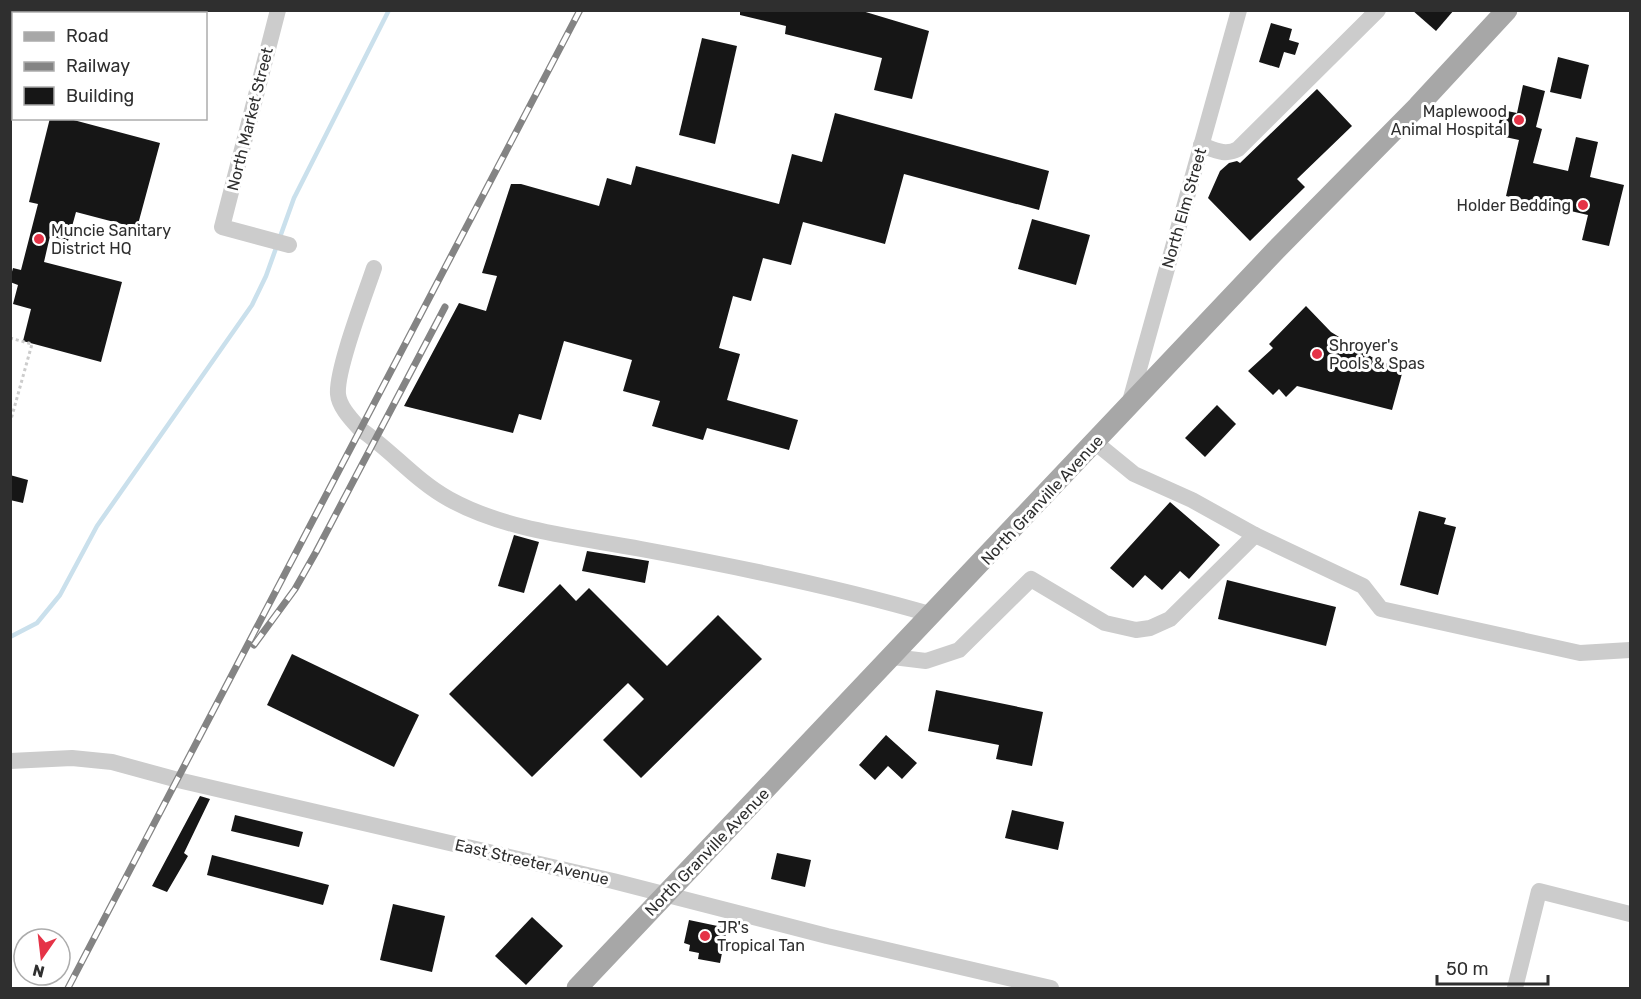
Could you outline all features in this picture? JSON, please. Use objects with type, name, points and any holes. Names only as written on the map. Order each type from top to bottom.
[{"type":"main road","name":"North Granville Avenue","points":[[577,988],[1507,10]]},
{"type":"street","name":"North Market Street","points":[[278,10],[222,227],[289,245]]},
{"type":"street","name":"North Elm Street","points":[[1129,406],[1239,10]]},
{"type":"street","points":[[1201,146],[1221,153],[1238,149],[1378,10]]},
{"type":"street","points":[[374,268],[340,376],[338,395],[348,415],[360,429],[448,499],[483,515],[518,525],[735,568],[881,600],[933,615]]},
{"type":"street","points":[[1096,443],[1134,474],[1192,500],[1255,535],[1363,586],[1381,609],[1580,653],[1630,650]]},
{"type":"street","points":[[893,657],[926,662],[959,650],[1031,579],[1105,623],[1136,630],[1150,628],[1170,619],[1255,535]]},
{"type":"street","name":"East Streeter Avenue","points":[[10,761],[72,758],[112,762],[178,780],[667,894],[827,936],[1051,988]]},
{"type":"street","points":[[1515,988],[1539,891],[1630,914]]},
{"type":"path","points":[[10,288],[12,283]]},
{"type":"path","points":[[10,338],[32,344],[10,423]]},
{"type":"building","points":[[740,10],[859,10],[929,31],[912,99],[874,90],[882,58],[785,34],[786,26],[740,15]]},
{"type":"building","points":[[1412,10],[1454,10],[1436,31]]},
{"type":"building","points":[[1271,23],[1292,29],[1289,40],[1299,43],[1295,55],[1284,52],[1279,68],[1259,62]]},
{"type":"building","points":[[702,38],[737,46],[715,144],[679,135]]},
{"type":"building","points":[[1558,57],[1589,65],[1581,99],[1550,92]]},
{"type":"building","name":"Holder Bedding","points":[[1523,85],[1545,91],[1536,127],[1542,129],[1533,163],[1568,171],[1576,137],[1598,142],[1590,177],[1624,185],[1609,246],[1582,240],[1588,215],[1506,196],[1519,140],[1496,135],[1502,110],[1517,113]]},
{"type":"building","points":[[1317,89],[1352,126],[1297,179],[1305,187],[1250,241],[1208,198],[1220,171],[1229,163],[1237,161],[1240,163]]},
{"type":"building","points":[[835,113],[1049,171],[1039,210],[904,174],[885,244],[803,222],[791,265],[763,258],[751,301],[733,296],[719,348],[740,354],[727,400],[798,420],[789,450],[707,428],[703,440],[652,426],[660,401],[623,391],[632,360],[564,341],[541,420],[519,414],[513,433],[404,406],[459,303],[486,311],[497,276],[482,273],[511,184],[521,184],[599,206],[607,178],[631,185],[636,166],[779,204],[792,154],[822,162]]},
{"type":"building","name":"Muncie Sanitary District HQ","points":[[50,120],[74,120],[160,143],[137,228],[76,212],[68,241],[50,236],[44,262],[122,282],[101,362],[23,341],[31,309],[13,304],[18,285],[10,282],[10,279],[13,268],[21,270],[38,204],[29,202]]},
{"type":"building","points":[[1032,219],[1090,235],[1076,285],[1018,269]]},
{"type":"building","name":"Shroyer's Pools & Spas","points":[[1306,306],[1331,332],[1375,359],[1403,370],[1392,410],[1297,386],[1286,397],[1279,389],[1273,395],[1248,371],[1273,348],[1269,344]]},
{"type":"building","points":[[1217,405],[1236,424],[1205,457],[1185,438]]},
{"type":"building","points":[[10,475],[28,480],[23,503],[10,500]]},
{"type":"building","points":[[1170,502],[1220,545],[1189,579],[1180,571],[1162,590],[1145,575],[1133,588],[1110,568]]},
{"type":"building","points":[[1419,511],[1446,518],[1444,524],[1456,527],[1438,595],[1400,585]]},
{"type":"building","points":[[514,535],[539,542],[524,593],[498,586]]},
{"type":"building","points":[[587,551],[649,561],[645,583],[582,571]]},
{"type":"building","points":[[1227,580],[1336,607],[1326,646],[1218,619]]},
{"type":"building","points":[[560,584],[576,601],[589,588],[667,666],[718,615],[762,659],[641,778],[603,740],[644,699],[628,683],[532,777],[449,694]]},
{"type":"building","points":[[292,654],[419,715],[394,767],[267,705]]},
{"type":"building","points":[[936,690],[1043,712],[1032,766],[996,759],[999,745],[928,731]]},
{"type":"building","points":[[886,735],[917,763],[902,779],[888,766],[875,780],[859,765]]},
{"type":"building","points":[[200,796],[210,799],[184,853],[188,856],[167,892],[152,886]]},
{"type":"building","points":[[1012,810],[1064,822],[1058,850],[1005,838]]},
{"type":"building","points":[[235,815],[303,832],[299,847],[231,831]]},
{"type":"building","points":[[777,853],[811,860],[805,887],[771,879]]},
{"type":"building","points":[[212,855],[329,885],[323,905],[207,875]]},
{"type":"building","points":[[393,904],[445,916],[432,972],[380,960]]},
{"type":"building","points":[[532,917],[563,946],[526,985],[495,956]]},
{"type":"building","name":"JR's Tropical Tan","points":[[689,920],[727,928],[720,963],[698,959],[699,953],[689,951],[690,945],[684,943]]},
{"type":"waterway","points":[[10,637],[37,623],[60,595],[97,526],[252,305],[266,276],[294,198],[389,10]]},
{"type":"railway","points":[[68,988],[580,10]]},
{"type":"railway","points":[[254,645],[295,589],[316,552],[445,307]]},
{"type":"place","name":"Maplewood Animal Hospital","points":[[1519,120]]},
{"type":"place","name":"Holder Bedding","points":[[1583,205]]},
{"type":"place","name":"Muncie Sanitary District HQ","points":[[39,239]]},
{"type":"place","name":"Shroyer's Pools & Spas","points":[[1317,354]]},
{"type":"place","name":"JR's Tropical Tan","points":[[705,936]]}]
